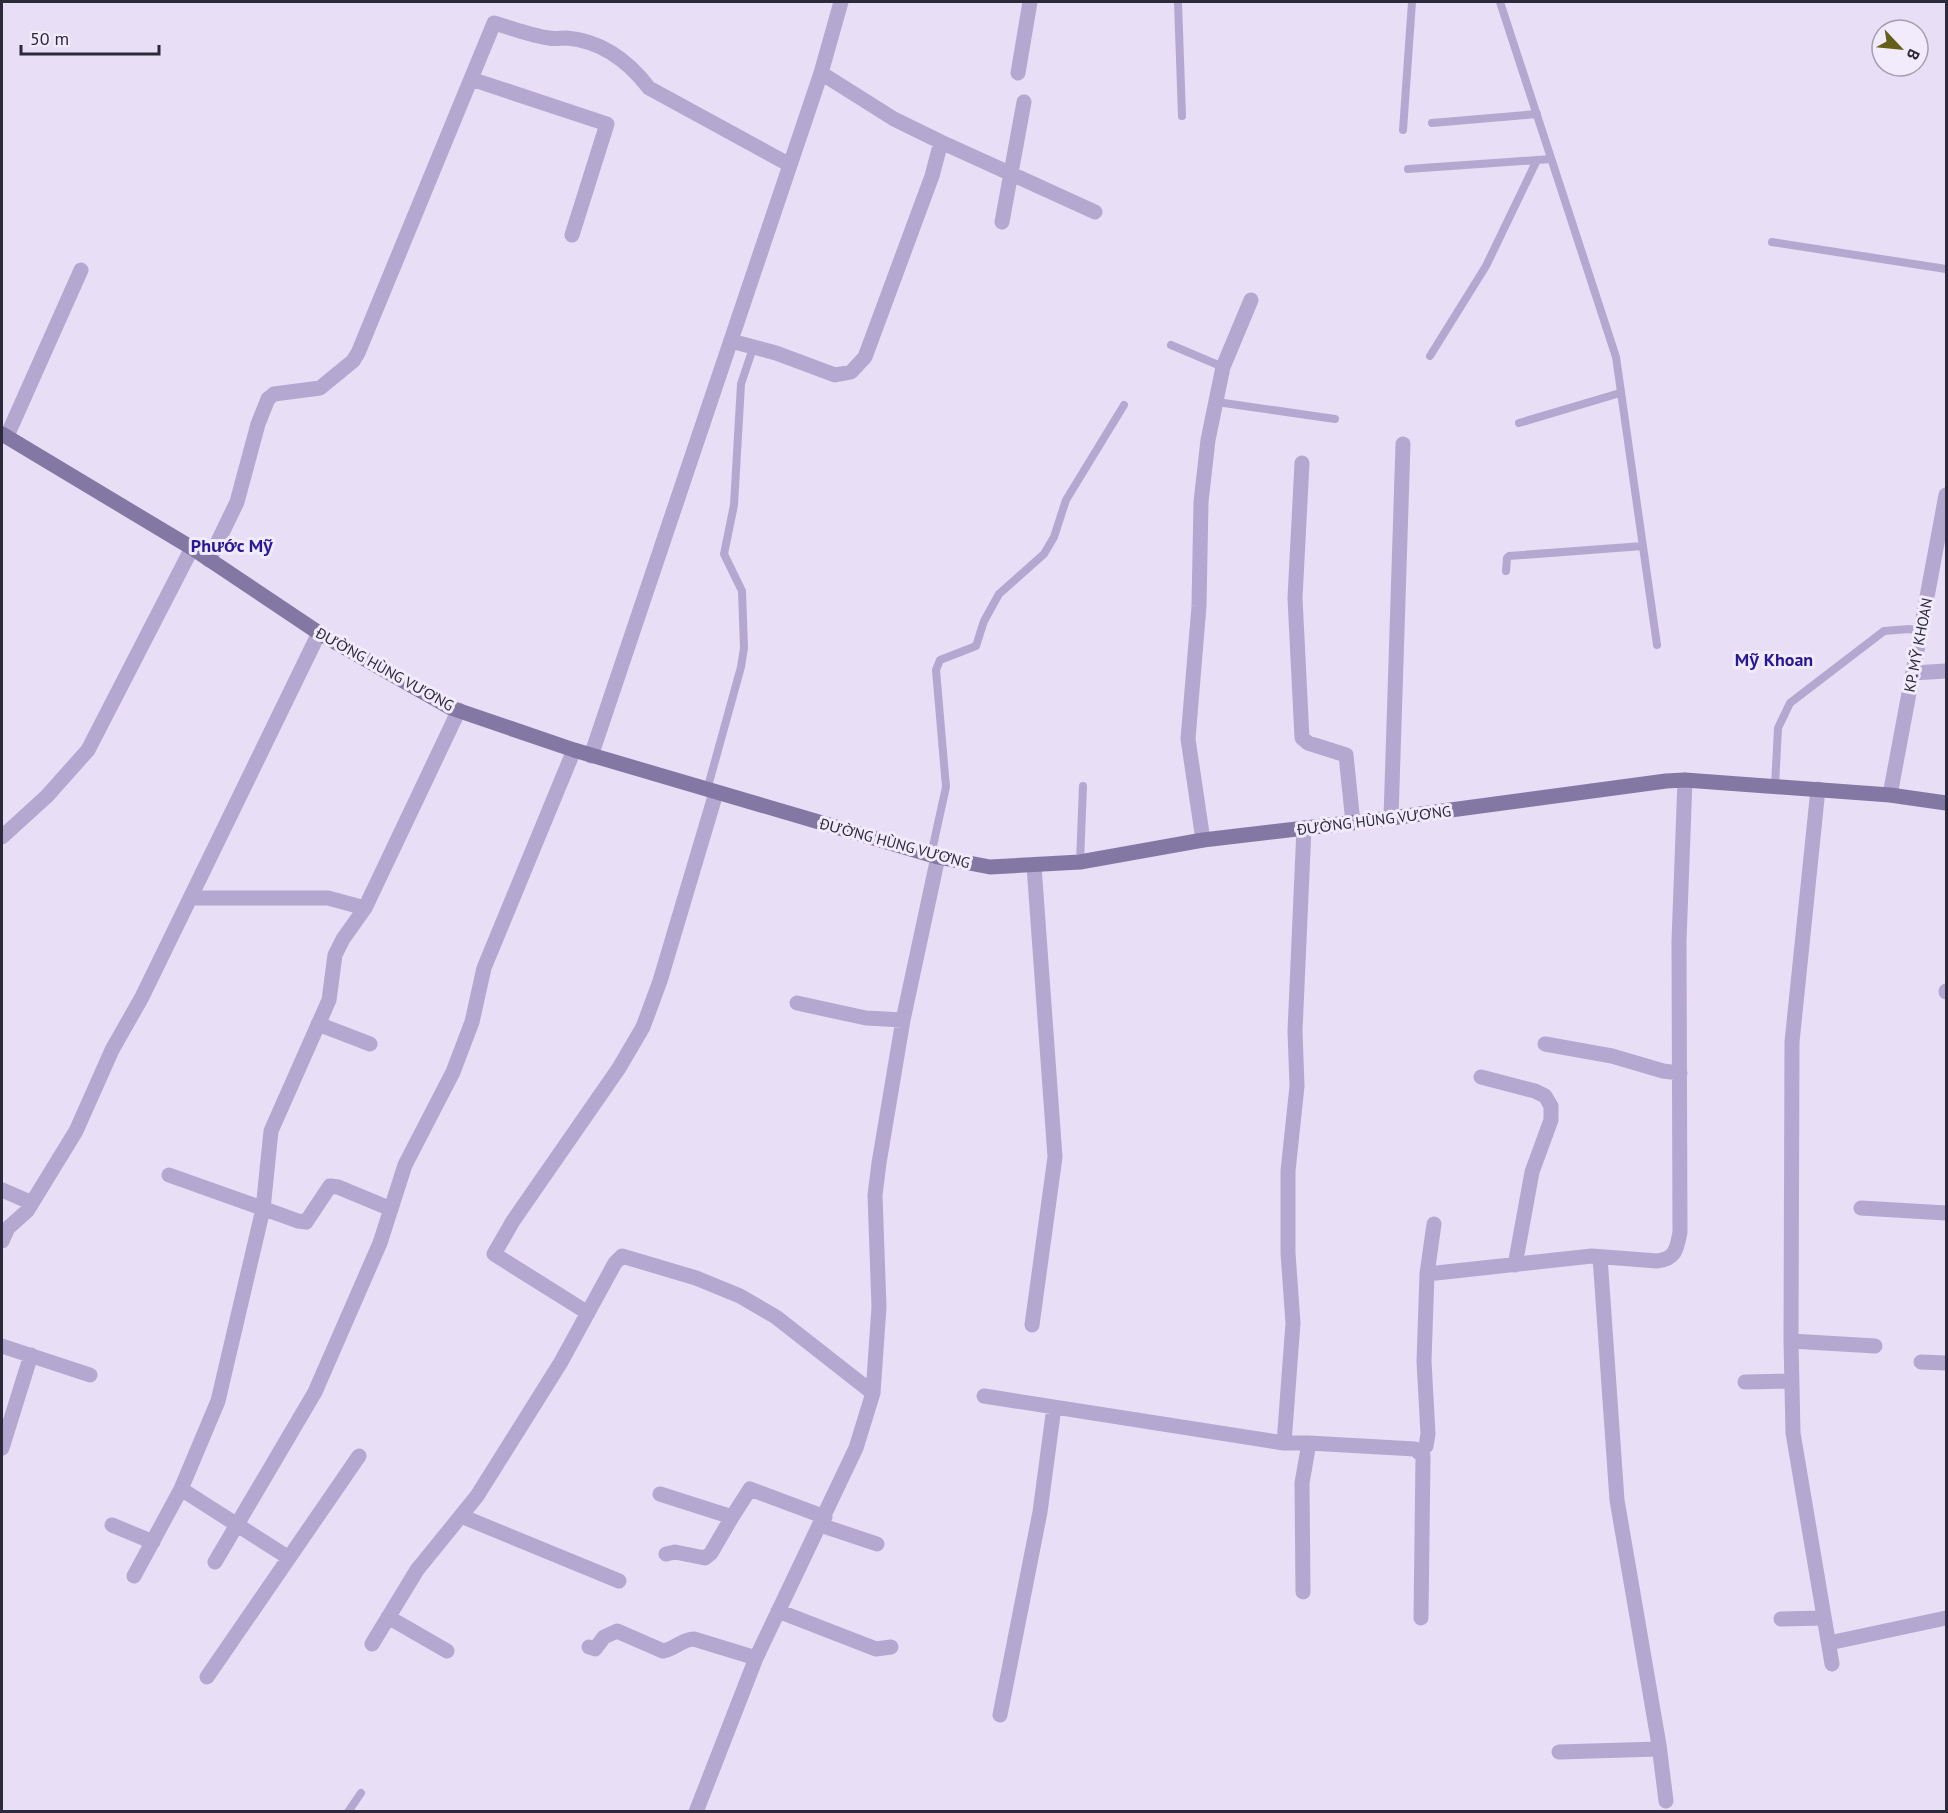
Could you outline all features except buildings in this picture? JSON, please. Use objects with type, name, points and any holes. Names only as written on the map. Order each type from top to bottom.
[{"type":"street","points":[[591,756],[820,73],[841,2]]},
{"type":"street","points":[[1018,73],[1030,2]]},
{"type":"street","points":[[209,560],[237,502],[258,424],[268,399],[274,394],[320,388],[353,361],[358,353],[494,23],[549,38],[568,38],[594,44],[617,56],[635,70],[649,88],[789,165]]},
{"type":"street","points":[[820,73],[894,119],[1095,212]]},
{"type":"street","points":[[471,79],[607,124],[572,235]]},
{"type":"street","points":[[1002,222],[1009,173],[1024,102]]},
{"type":"street","points":[[730,341],[776,352],[835,375],[851,372],[865,357],[932,176],[941,142]]},
{"type":"street","points":[[4,435],[81,270]]},
{"type":"street","points":[[1203,840],[1188,739],[1199,606],[1201,502],[1208,440],[1223,367],[1251,300]]},
{"type":"street","name":"ĐƯỜNG HÙNG VƯƠNG","points":[[4,435],[192,549],[319,633],[459,711],[591,756],[934,856],[990,867],[1080,862],[1203,840],[1685,780],[1890,795],[1947,803]]},
{"type":"street","points":[[1391,818],[1403,444]]},
{"type":"street","points":[[1302,463],[1295,598],[1302,738],[1308,743],[1346,754],[1353,823]]},
{"type":"street","name":"KP. MỸ KHOAN","points":[[1890,795],[1947,495]]},
{"type":"street","points":[[2,837],[47,796],[88,750],[192,549]]},
{"type":"street","points":[[2,1241],[8,1228],[32,1203],[76,1131],[112,1050],[191,898],[319,633]]},
{"type":"street","points":[[1913,673],[1947,671]]},
{"type":"street","points":[[134,1576],[181,1489],[218,1401],[263,1209],[272,1131],[329,1000],[335,955],[365,908],[459,711]]},
{"type":"street","points":[[215,1562],[315,1392],[380,1243],[405,1165],[453,1072],[471,1022],[484,968],[573,750]]},
{"type":"street","points":[[1426,1274],[1600,1257],[1657,1261],[1667,1260],[1675,1253],[1680,1232],[1679,941],[1685,780]]},
{"type":"street","points":[[1818,789],[1792,1042],[1791,1341],[1793,1433],[1832,1664]]},
{"type":"street","points":[[588,1313],[494,1254],[513,1221],[619,1068],[643,1026],[660,981],[712,791]]},
{"type":"street","points":[[1284,1443],[1293,1323],[1287,1253],[1288,1172],[1296,1086],[1295,1031],[1304,828]]},
{"type":"street","points":[[696,1812],[756,1658],[856,1448],[873,1393],[879,1307],[875,1195],[903,1020],[934,856]]},
{"type":"street","points":[[1032,1325],[1055,1157],[1034,866]]},
{"type":"street","points":[[191,898],[328,898],[365,908]]},
{"type":"street","points":[[797,1003],[866,1018],[903,1020]]},
{"type":"street","points":[[318,1024],[370,1044]]},
{"type":"street","points":[[1545,1044],[1612,1056],[1663,1071],[1680,1073]]},
{"type":"street","points":[[1481,1077],[1535,1091],[1545,1096],[1551,1106],[1551,1120],[1532,1172],[1515,1265]]},
{"type":"street","points":[[169,1174],[263,1209],[306,1222],[325,1190],[334,1186],[391,1209]]},
{"type":"street","points":[[2,1190],[32,1203]]},
{"type":"street","points":[[1861,1208],[1947,1213]]},
{"type":"street","points":[[1420,1451],[1426,1446],[1428,1434],[1424,1361],[1426,1274],[1434,1224]]},
{"type":"street","points":[[372,1644],[417,1570],[461,1516],[507,1448],[588,1313],[615,1263],[622,1256],[632,1257],[696,1278],[740,1296],[776,1317],[873,1393]]},
{"type":"street","points":[[1600,1257],[1617,1500],[1666,1801]]},
{"type":"street","points":[[1791,1341],[1875,1346]]},
{"type":"street","points":[[2,1346],[90,1375]]},
{"type":"street","points":[[2,1448],[31,1355]]},
{"type":"street","points":[[1922,1362],[1947,1363]]},
{"type":"street","points":[[1745,1382],[1792,1381]]},
{"type":"street","points":[[984,1396],[1284,1443],[1420,1451],[1423,1456],[1421,1618]]},
{"type":"street","points":[[1000,1715],[1040,1512],[1054,1407]]},
{"type":"street","points":[[1303,1592],[1302,1484],[1309,1443]]},
{"type":"street","points":[[207,1677],[360,1456]]},
{"type":"street","points":[[181,1489],[289,1558]]},
{"type":"street","points":[[666,1554],[675,1552],[705,1558],[711,1553],[750,1489],[877,1544]]},
{"type":"street","points":[[660,1494],[732,1516]]},
{"type":"street","points":[[461,1516],[619,1581]]},
{"type":"street","points":[[112,1526],[153,1542]]},
{"type":"street","points":[[778,1611],[876,1649],[891,1647]]},
{"type":"street","points":[[388,1617],[447,1651]]},
{"type":"street","points":[[1781,1619],[1824,1618]]},
{"type":"street","points":[[1829,1643],[1947,1618]]},
{"type":"street","points":[[589,1647],[595,1649],[604,1637],[617,1631],[663,1651],[686,1639],[694,1639],[756,1658]]},
{"type":"street","points":[[1559,1752],[1658,1749]]},
{"type":"lane","points":[[1178,2],[1182,116]]},
{"type":"lane","points":[[1403,130],[1412,2]]},
{"type":"lane","points":[[1500,2],[1616,357],[1657,645]]},
{"type":"lane","points":[[1432,123],[1537,114]]},
{"type":"lane","points":[[1408,169],[1551,159]]},
{"type":"lane","points":[[1430,356],[1486,266],[1537,160]]},
{"type":"lane","points":[[1772,242],[1947,269]]},
{"type":"lane","points":[[1171,345],[1223,367]]},
{"type":"lane","points":[[712,791],[744,648],[742,591],[724,554],[734,505],[741,384],[753,348]]},
{"type":"lane","points":[[1519,423],[1620,393]]},
{"type":"lane","points":[[1217,402],[1335,419]]},
{"type":"lane","points":[[934,856],[946,787],[936,670],[940,660],[976,646],[984,621],[999,594],[1044,554],[1054,537],[1066,500],[1124,405]]},
{"type":"lane","points":[[1506,571],[1509,556],[1642,546]]},
{"type":"lane","points":[[1775,786],[1778,728],[1790,704],[1884,631],[1909,629],[1921,631]]},
{"type":"lane","points":[[1080,862],[1083,786]]},
{"type":"lane","points":[[348,1812],[361,1793]]},
{"type":"district","name":"Phước Mỹ","points":[[232,545]]},
{"type":"district","name":"Mỹ Khoan","points":[[1774,659]]}]
